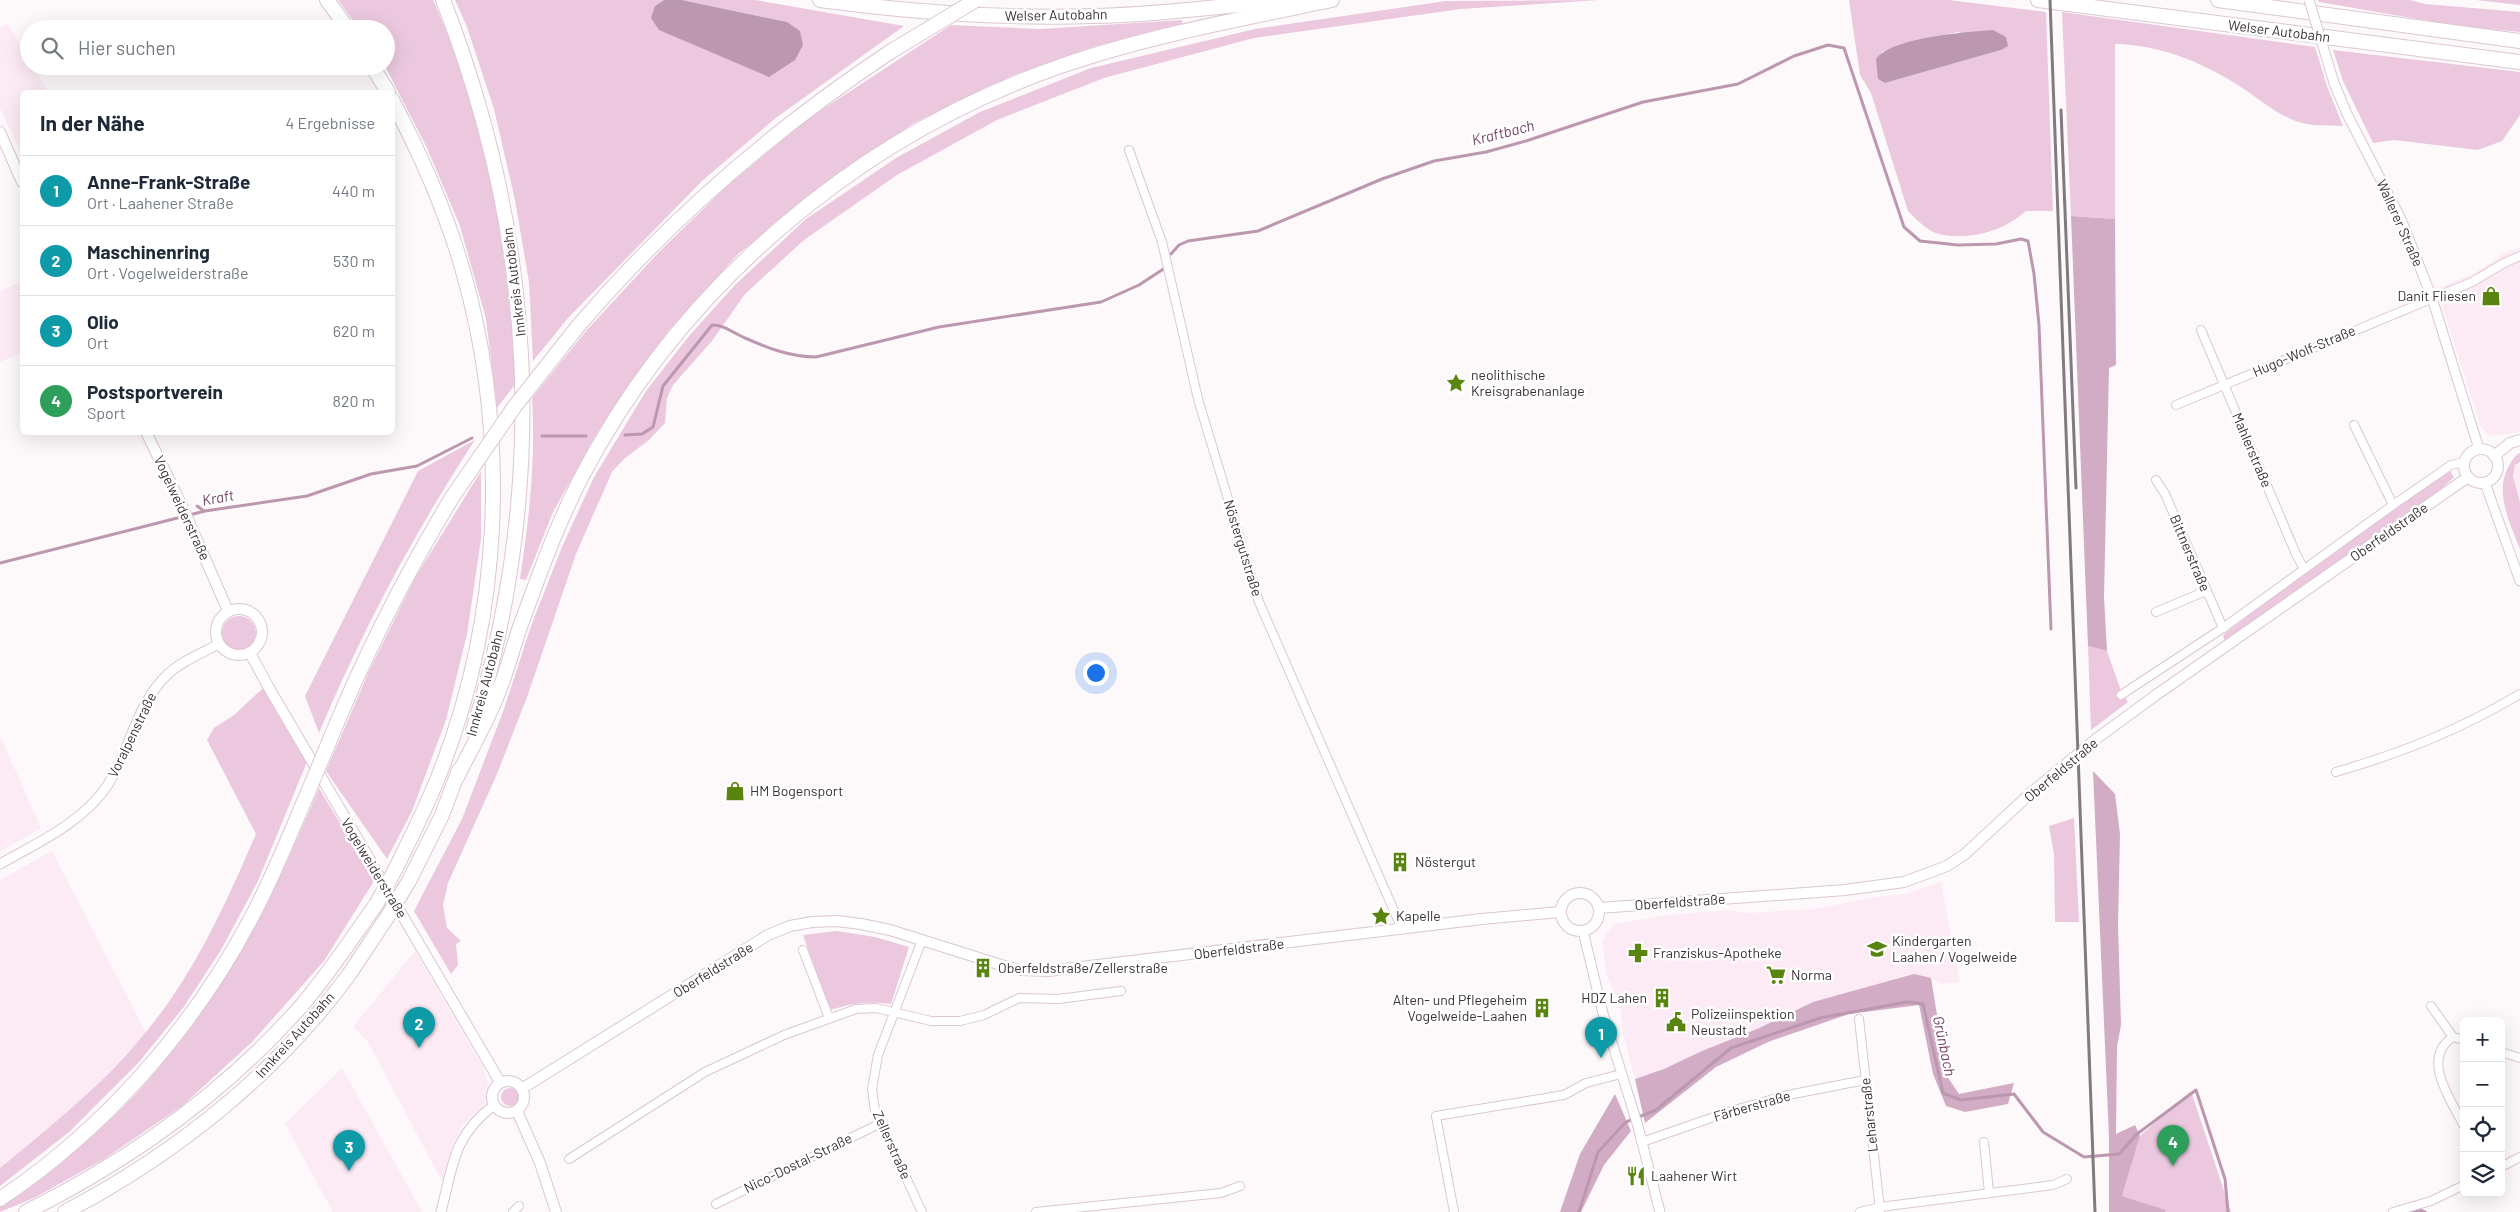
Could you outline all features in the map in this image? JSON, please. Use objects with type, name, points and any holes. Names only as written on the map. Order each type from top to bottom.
[{"type":"highway","points":[[327,0],[341,20]]},
{"type":"highway","name":"Innkreis Autobahn","points":[[65,1212],[102,1193],[161,1154],[224,1107],[260,1074],[315,1016],[348,976],[409,881],[442,814],[457,777],[485,692],[503,616],[518,519],[524,417],[520,329],[510,237],[502,192],[478,99],[443,0]]},
{"type":"highway","name":"Welser Autobahn","points":[[820,0],[927,12],[1008,16],[1094,16],[1293,0]]},
{"type":"highway","points":[[0,1199],[92,1126],[134,1083],[181,1028],[217,976],[249,922],[276,868],[329,742],[383,622],[407,575],[454,496],[515,406],[579,325],[643,255],[714,187],[799,117],[890,52],[976,0]]},
{"type":"highway","points":[[457,777],[497,696],[537,580],[566,509],[607,432],[627,400],[682,328],[763,244],[837,183],[877,156],[952,113],[1003,88],[1107,50],[1238,18],[1332,0]]},
{"type":"highway","name":"Welser Autobahn","points":[[2038,0],[2520,62]]},
{"type":"highway","name":"Welser Autobahn","points":[[2218,0],[2520,41]]},
{"type":"highway","points":[[378,75],[387,90]]},
{"type":"highway","name":"Innkreis Autobahn","points":[[26,1212],[113,1165],[179,1119],[240,1068],[303,1003],[376,903],[396,868],[437,779],[465,693],[482,618],[488,579],[492,486],[488,404],[482,359],[463,271],[434,186],[395,106]]},
{"type":"main road","points":[[0,132],[20,177]]},
{"type":"main road","name":"Vogelweiderstraße","points":[[147,435],[184,510],[228,611]]},
{"type":"main road","points":[[2494,456],[2510,443],[2520,440]]},
{"type":"main road","points":[[2485,450],[2494,456],[2497,472],[2492,478],[2479,483],[2468,477],[2464,470],[2464,462],[2473,452],[2485,450]]},
{"type":"main road","name":"Oberfeldstraße","points":[[1599,908],[1845,890],[1904,882],[1947,866],[1964,854],[2032,792],[2096,739],[2468,477]]},
{"type":"main road","points":[[242,609],[255,615],[260,620],[262,627],[260,642],[250,652],[236,655],[219,644],[216,629],[222,616],[228,611],[242,609]]},
{"type":"main road","name":"Vogelweiderstraße","points":[[250,652],[273,696],[500,1082]]},
{"type":"main road","points":[[1575,893],[1591,896],[1599,908],[1596,923],[1583,931],[1574,931],[1567,927],[1560,912],[1562,904],[1567,897],[1575,893]]},
{"type":"main road","name":"Oberfeldstraße","points":[[523,1088],[768,935],[790,926],[812,922],[837,920],[890,930],[1001,965],[1021,970],[1048,971],[1560,912]]},
{"type":"main road","points":[[500,1082],[515,1082],[523,1088],[524,1104],[517,1111],[502,1112],[494,1105],[492,1093],[500,1082]]},
{"type":"main road","points":[[517,1111],[538,1156],[556,1212]]},
{"type":"street","name":"Wallerer Straße","points":[[2309,0],[2334,83],[2350,121],[2401,219],[2432,298],[2479,450]]},
{"type":"street","name":"Nöstergutstraße","points":[[1129,150],[1162,242],[1198,399],[1259,602],[1402,929]]},
{"type":"street","name":"Hugo-Wolf-Straße","points":[[2176,406],[2224,384],[2472,282],[2520,256]]},
{"type":"street","name":"Mahlerstraße","points":[[2201,330],[2304,569]]},
{"type":"street","points":[[2354,425],[2393,505]]},
{"type":"street","name":"Oberfeldstraße","points":[[2121,695],[2223,628],[2393,505],[2452,465],[2464,462]]},
{"type":"street","name":"Bittnerstraße","points":[[2156,480],[2165,494],[2223,628]]},
{"type":"street","points":[[2485,482],[2520,581]]},
{"type":"street","points":[[2156,612],[2206,591]]},
{"type":"street","name":"Voralpenstraße","points":[[0,864],[66,825],[87,808],[106,787],[115,772],[142,711],[158,685],[173,670],[219,644]]},
{"type":"street","points":[[2336,772],[2433,740],[2490,712],[2520,694]]},
{"type":"street","points":[[1583,931],[1660,1212]]},
{"type":"street","points":[[894,1012],[922,940]]},
{"type":"street","points":[[803,950],[829,1018]]},
{"type":"street","points":[[569,1159],[705,1072],[784,1035],[829,1018],[866,1008],[894,1012],[931,1021],[960,1021],[984,1015],[1019,998],[1058,999],[1121,991]]},
{"type":"street","points":[[2431,1006],[2453,1037],[2460,1039]]},
{"type":"street","name":"Zellerstraße","points":[[894,1012],[878,1055],[872,1080],[875,1110],[922,1212]]},
{"type":"street","name":"Leharstraße","points":[[1859,1019],[1880,1209]]},
{"type":"street","points":[[2453,1037],[2443,1045],[2437,1063],[2440,1077],[2460,1118]]},
{"type":"street","points":[[2505,1053],[2520,1058]]},
{"type":"street","points":[[1454,1212],[1436,1116],[1564,1095],[1586,1083],[1621,1074]]},
{"type":"street","name":"Färberstraße","points":[[1642,1142],[1731,1111],[1788,1095],[1865,1080]]},
{"type":"street","points":[[441,1212],[463,1137],[476,1119],[494,1105]]},
{"type":"street","name":"Nico-Dostal-Straße","points":[[716,1204],[881,1123]]},
{"type":"street","points":[[1984,1142],[1989,1192]]},
{"type":"street","points":[[2505,1165],[2520,1157]]},
{"type":"street","points":[[1860,1212],[1989,1192],[2053,1185],[2067,1179]]},
{"type":"street","points":[[1036,1212],[1221,1193],[1240,1186]]},
{"type":"street","points":[[2392,1212],[2431,1201],[2460,1187]]},
{"type":"street","points":[[513,1212],[519,1206]]},
{"type":"shaded area","points":[[338,0],[433,0],[452,46],[468,92],[481,139],[492,187],[507,285],[516,383],[497,408],[486,319],[460,226],[427,148],[390,75],[395,75],[395,20],[352,20]]},
{"type":"shaded area","points":[[455,0],[664,0],[655,6],[787,22],[682,0],[755,0],[904,26],[777,117],[702,181],[569,317],[533,361],[529,282],[515,200],[494,109],[467,27]]},
{"type":"shaded area","points":[[664,0],[682,0],[787,22],[800,31],[803,45],[795,60],[769,77],[659,30],[651,18],[655,6]]},
{"type":"shaded area","points":[[1599,0],[1461,9],[1254,38],[1104,78],[997,120],[897,175],[804,240],[745,294],[712,341],[673,385],[667,398],[665,423],[649,440],[624,459],[612,472],[576,554],[527,697],[497,774],[448,883],[443,905],[447,928],[461,941],[456,944],[458,965],[451,974],[414,911],[462,819],[504,709],[531,626],[562,547],[594,477],[646,391],[689,336],[735,285],[806,219],[896,158],[980,112],[1091,68],[1255,29],[1446,1]]},
{"type":"shaded area","points":[[1849,0],[1949,0],[2046,12],[2053,211],[2026,211],[1997,229],[1974,235],[1950,236],[1935,233],[1926,228],[1908,211],[1871,93],[1860,75]],"holes":[[[1958,32],[2001,50],[1885,83],[1878,79],[1882,52],[1922,39]]]},
{"type":"shaded area","points":[[2318,0],[2410,0],[2425,4],[2520,12],[2520,32],[2458,26],[2319,2]]},
{"type":"shaded area","points":[[2476,0],[2520,0],[2520,5]]},
{"type":"shaded area","points":[[2062,12],[2315,47],[2327,86],[2343,126],[2297,122],[2276,111],[2219,74],[2177,55],[2147,47],[2115,44],[2115,219],[2071,216]]},
{"type":"shaded area","points":[[1182,20],[1182,24],[1097,46],[1011,76],[914,123],[843,171],[738,254],[669,330],[599,430],[553,512],[526,580],[520,579],[531,489],[533,444],[532,398],[586,331],[659,252],[729,184],[811,117],[951,25],[1040,29]]},
{"type":"shaded area","points":[[7,23],[20,44],[20,75],[38,75],[47,90],[20,90],[20,150],[0,108],[0,28]]},
{"type":"shaded area","points":[[1993,30],[2006,37],[2008,46],[2001,50],[1885,83],[1878,79],[1876,59],[1898,45],[1931,37]]},
{"type":"shaded area","points":[[2333,50],[2520,72],[2520,115],[2502,141],[2478,150],[2394,140],[2373,143],[2343,81]]},
{"type":"shaded area","points":[[2071,216],[2115,219],[2116,365],[2109,368],[2104,597],[2107,651],[2088,646]]},
{"type":"shaded area","points":[[2520,248],[2520,432],[2491,436],[2481,428],[2437,289],[2475,273],[2508,251]]},
{"type":"shaded area","points":[[20,282],[20,354],[0,362],[0,291]]},
{"type":"shaded area","points":[[475,440],[431,511],[390,583],[353,657],[319,733],[305,696],[418,471]]},
{"type":"shaded area","points":[[2520,453],[2520,462],[2515,465],[2513,476],[2520,503],[2520,549],[2505,507],[2503,485],[2505,474],[2510,464],[2515,456]]},
{"type":"shaded area","points":[[2520,462],[2520,503],[2513,476],[2515,465]]},
{"type":"shaded area","points":[[481,471],[481,539],[467,634],[446,720],[412,811],[387,859],[326,771],[370,669],[415,578]]},
{"type":"shaded area","points":[[2450,471],[2454,477],[2436,494],[2225,642],[2223,635],[2341,544]]},
{"type":"shaded area","points":[[239,616],[246,617],[251,621],[255,626],[255,640],[251,645],[246,649],[239,650],[232,649],[227,645],[223,640],[222,633],[223,626],[227,621],[232,617]]},
{"type":"shaded area","points":[[2088,646],[2107,651],[2121,691],[2128,702],[2091,730]]},
{"type":"shaded area","points":[[263,688],[307,762],[258,881],[221,950],[183,1008],[139,1062],[69,1132],[0,1186],[0,1168],[57,1121],[94,1087],[145,1033],[179,987],[208,938],[256,834],[207,740],[214,728],[234,715]]},
{"type":"shaded area","points":[[0,736],[41,828],[0,852]]},
{"type":"shaded area","points":[[2093,771],[2115,794],[2120,834],[2118,925],[2121,1025],[2117,1046],[2116,1134],[2135,1125],[2140,1136],[2122,1196],[2166,1210],[2165,1212],[2109,1212],[2109,1137]]},
{"type":"shaded area","points":[[319,788],[374,881],[324,961],[252,1042],[182,1106],[104,1159],[34,1198],[0,1212],[0,1206],[72,1152],[113,1117],[178,1044],[207,1004],[257,921],[300,833]]},
{"type":"shaded area","points":[[2074,818],[2079,922],[2055,922],[2054,854],[2049,826]]},
{"type":"shaded area","points":[[52,851],[146,1033],[78,1104],[0,1168],[0,880]]},
{"type":"shaded area","points":[[1941,882],[1960,982],[1942,984],[1931,978],[1847,993],[1813,1002],[1757,1029],[1702,1051],[1664,1069],[1635,1079],[1623,1033],[1621,1010],[1606,973],[1602,940],[1614,924],[1666,915],[1728,910],[1748,913],[1813,909],[1876,897],[1906,894]]},
{"type":"shaded area","points":[[837,931],[875,937],[909,947],[891,1004],[860,1003],[830,1010],[803,935]]},
{"type":"shaded area","points":[[415,951],[484,1069],[489,1089],[485,1103],[463,1125],[454,1142],[443,1183],[368,1042],[353,1027]]},
{"type":"shaded area","points":[[1914,974],[1931,978],[1947,1076],[1959,1094],[2014,1083],[2008,1104],[1965,1112],[1946,1106],[1933,1074],[1919,1005],[1849,1014],[1768,1042],[1716,1067],[1645,1123],[1635,1079],[1664,1069],[1702,1051],[1757,1029],[1813,1002]]},
{"type":"shaded area","points":[[342,1068],[422,1212],[333,1212],[285,1124]]},
{"type":"shaded area","points":[[510,1088],[516,1091],[519,1097],[516,1103],[510,1106],[504,1103],[501,1097],[504,1091]]},
{"type":"shaded area","points":[[2191,1091],[2231,1212],[2165,1212],[2165,1210],[2122,1196],[2140,1136]]},
{"type":"shaded area","points":[[1615,1094],[1631,1131],[1604,1165],[1581,1212],[1560,1212],[1580,1154]]},
{"type":"waterway","name":"Kraftbach","points":[[1171,254],[1179,245],[1188,241],[1258,231],[1382,179],[1434,161],[1486,152],[1526,141],[1643,102],[1738,84],[1794,56],[1828,45],[1844,48],[1904,227],[1920,241],[1958,245],[1996,244],[2021,239],[2028,241],[2034,274],[2039,325],[2051,629]]},
{"type":"waterway","points":[[625,435],[642,434],[653,427],[663,386],[712,325],[725,328],[779,351],[806,357],[816,357],[939,327],[1101,302],[1139,285],[1165,268]]},
{"type":"waterway","name":"Kraft","points":[[542,436],[586,436]]},
{"type":"waterway","name":"Kraft","points":[[0,563],[205,511],[307,496],[371,474],[417,466],[472,438]]},
{"type":"waterway","name":"Kraft","points":[[197,506],[204,511]]},
{"type":"waterway","name":"Grünbach","points":[[1579,1212],[1598,1152],[1626,1122],[1656,1110],[1731,1048],[1820,1018],[1907,1002],[1923,1004],[1943,1093],[1961,1100],[2014,1094],[2043,1132],[2084,1157],[2119,1154],[2137,1134],[2196,1090],[2225,1179],[2228,1212]]},
{"type":"waterway","name":"Grünbach","points":[[2413,1212],[2419,1210],[2425,1212]]},
{"type":"railway","points":[[2050,0],[2095,1212]]},
{"type":"railway","points":[[2061,110],[2076,488]]},
{"type":"place","name":"Danit Fliesen","points":[[2491,296]]},
{"type":"place","name":"neolithische Kreisgrabenanlage","points":[[1456,383]]},
{"type":"place","name":"HM Bogensport","points":[[735,791]]},
{"type":"place","name":"Nöstergut","points":[[1400,862]]},
{"type":"place","name":"Kapelle","points":[[1381,916]]},
{"type":"place","name":"Kindergarten Laahen / Vogelweide","points":[[1877,949]]},
{"type":"place","name":"Franziskus-Apotheke","points":[[1638,953]]},
{"type":"place","name":"Oberfeldstraße/Zellerstraße","points":[[983,968]]},
{"type":"place","name":"Norma","points":[[1776,975]]},
{"type":"place","name":"HDZ Lahen","points":[[1662,998]]},
{"type":"place","name":"Alten- und Pflegeheim Vogelweide-Laahen","points":[[1542,1008]]},
{"type":"place","name":"Polizeiinspektion Neustadt","points":[[1676,1022]]},
{"type":"place","name":"Maschinenring","points":[[419,1048]]},
{"type":"place","name":"Anne-Frank-Straße","points":[[1601,1058]]},
{"type":"place","name":"Postsportverein","points":[[2173,1166]]},
{"type":"place","name":"Olio","points":[[349,1171]]},
{"type":"place","name":"Laahener Wirt","points":[[1636,1176]]}]
